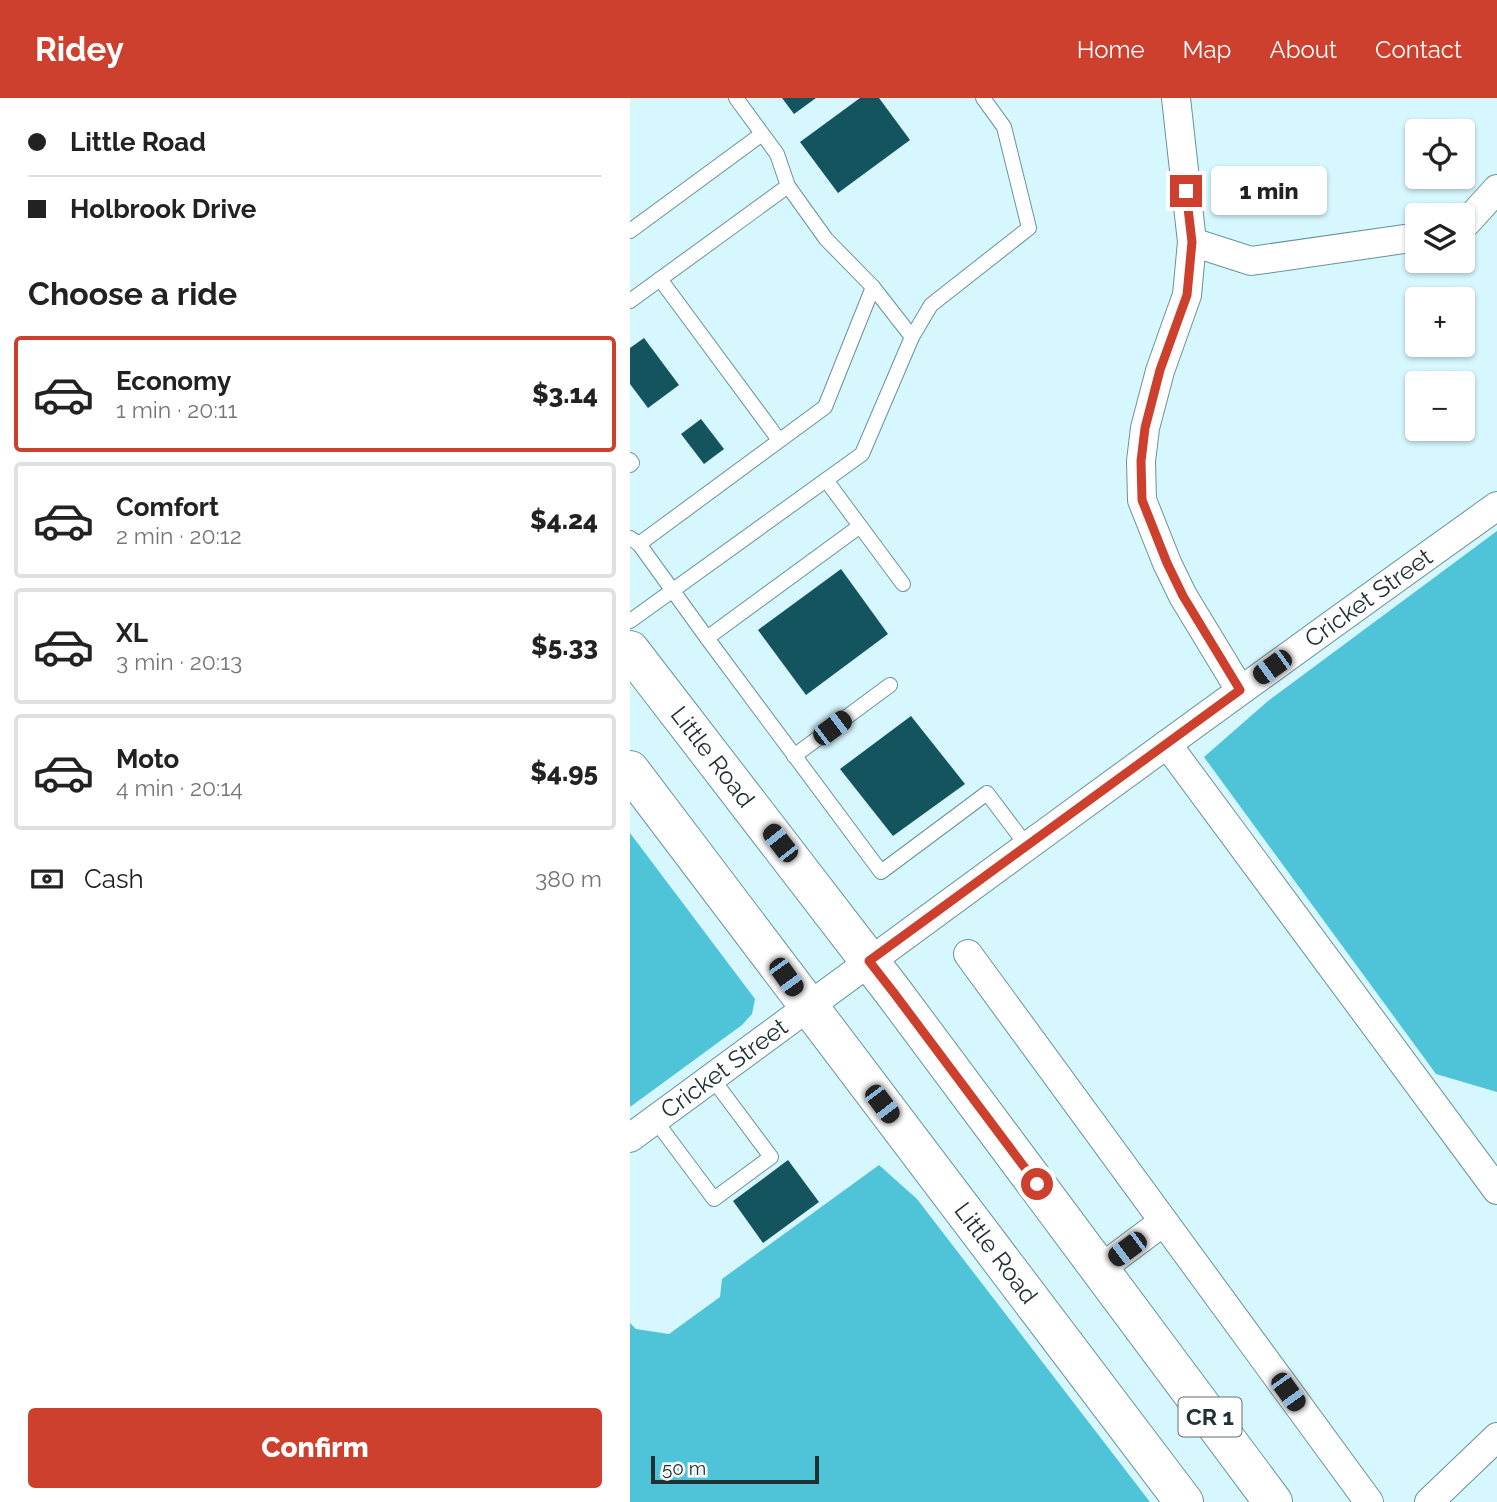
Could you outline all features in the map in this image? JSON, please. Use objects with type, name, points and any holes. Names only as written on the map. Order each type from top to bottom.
[{"type":"main road","name":"Little Road","points":[[630,650],[846,929],[1273,1502]]},
{"type":"main road","name":"Little Road","points":[[630,770],[1184,1502]]},
{"type":"street","points":[[1176,98],[1192,242],[1187,295],[1160,370],[1145,428],[1141,461],[1142,500],[1183,596],[1240,690]]},
{"type":"street","points":[[1475,213],[1497,189]]},
{"type":"street","points":[[1192,242],[1251,261],[1405,239]]},
{"type":"street","name":"Cricket Street","points":[[630,1138],[1240,690],[1497,506]]},
{"type":"street","points":[[1167,744],[1497,1190]]},
{"type":"street","points":[[968,954],[1369,1502]]},
{"type":"street","points":[[1100,1269],[1163,1222]]},
{"type":"street","points":[[1429,1502],[1497,1437]]},
{"type":"lane","points":[[736,98],[777,154],[788,186],[826,239],[873,287],[912,337]]},
{"type":"lane","points":[[630,621],[862,454],[912,337],[931,305],[1029,228],[1004,127],[983,98]]},
{"type":"lane","points":[[630,231],[762,134]]},
{"type":"lane","points":[[630,301],[788,186]]},
{"type":"lane","points":[[660,279],[779,440]]},
{"type":"lane","points":[[873,287],[825,407],[634,541],[673,589],[881,872],[987,793],[1027,846]]},
{"type":"lane","points":[[826,480],[903,584]]},
{"type":"lane","points":[[707,638],[860,526]]},
{"type":"lane","points":[[794,756],[890,685]]},
{"type":"lane","points":[[655,1120],[714,1199],[771,1157],[712,1078]]},
{"type":"shaded area","points":[[1497,531],[1497,1092],[1436,1074],[1204,757],[1268,701]]},
{"type":"shaded area","points":[[630,833],[755,999],[752,1014],[742,1025],[630,1107]]},
{"type":"shaded area","points":[[879,1165],[917,1199],[1150,1502],[630,1502],[630,1323],[636,1329],[669,1334],[720,1297],[722,1279]]},
{"type":"building","points":[[782,98],[816,98],[794,114]]},
{"type":"building","points":[[860,98],[879,98],[910,140],[838,193],[800,142]]},
{"type":"building","points":[[644,338],[679,385],[648,408],[630,384],[630,348]]},
{"type":"building","points":[[701,419],[724,449],[704,464],[681,434]]},
{"type":"building","points":[[841,569],[888,634],[806,695],[758,630]]},
{"type":"building","points":[[911,716],[965,784],[893,836],[840,769]]},
{"type":"building","points":[[788,1160],[819,1202],[763,1243],[733,1201]]},
{"type":"route","points":[[1037,1184],[869,961],[1240,690],[1183,596],[1142,500],[1141,461],[1145,428],[1160,370],[1187,295],[1192,242],[1186,191]]}]
